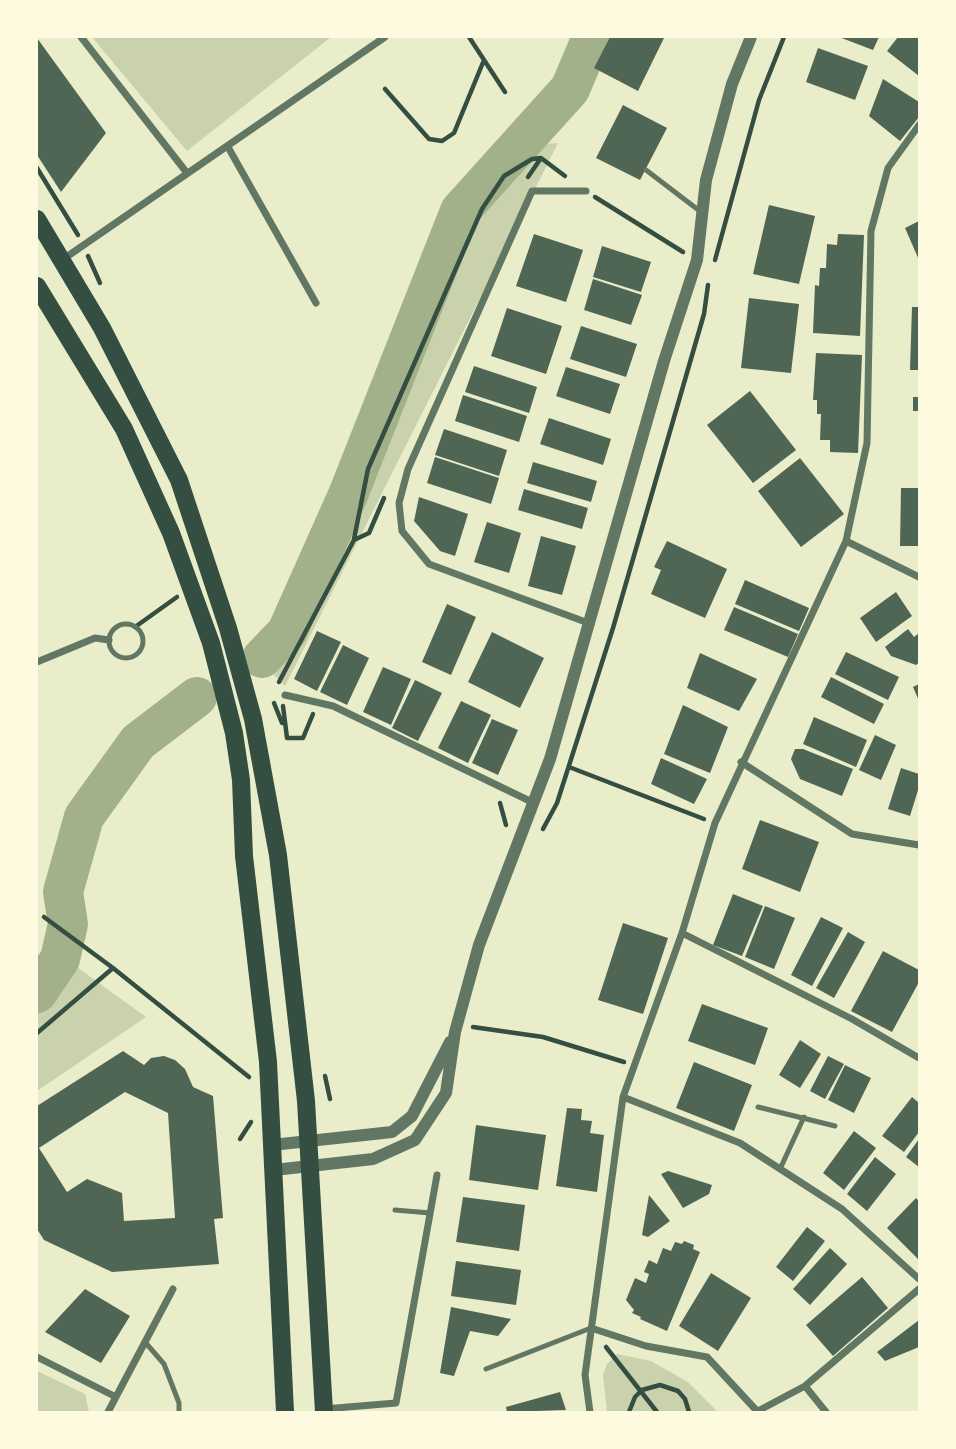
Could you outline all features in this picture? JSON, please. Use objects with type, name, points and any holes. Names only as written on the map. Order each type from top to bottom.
[{"type":"main road","points":[[37,219],[102,328],[179,480],[242,676],[265,778],[278,855],[310,1141],[324,1411]]},
{"type":"main road","points":[[37,286],[124,429],[171,533],[211,643],[234,733],[241,780],[244,856],[268,1062],[285,1412]]},
{"type":"street","points":[[80,37],[187,173]]},
{"type":"street","points":[[61,260],[229,147],[385,37]]},
{"type":"street","points":[[274,1170],[373,1159],[415,1140],[446,1093],[455,1032],[479,945],[550,759],[591,624],[664,361],[697,260],[706,180],[732,84],[751,37]]},
{"type":"street","points":[[590,1412],[585,1375],[623,1097],[681,933],[715,823],[741,762],[846,541],[867,443],[872,231],[888,168],[919,125]]},
{"type":"street","points":[[229,147],[316,303]]},
{"type":"street","points":[[586,191],[532,191],[408,469],[399,503],[402,531],[429,564],[591,624]]},
{"type":"street","points":[[846,541],[919,577]]},
{"type":"street","points":[[37,662],[95,638],[109,640]]},
{"type":"street","points":[[285,695],[333,706],[534,803]]},
{"type":"street","points":[[741,762],[852,834],[919,845]]},
{"type":"street","points":[[681,933],[852,1019],[919,1058]]},
{"type":"street","points":[[272,1145],[392,1132],[412,1116],[455,1032]]},
{"type":"street","points":[[623,1097],[740,1143],[842,1209],[919,1279]]},
{"type":"street","points":[[324,1411],[396,1403],[438,1175]]},
{"type":"street","points":[[108,1412],[173,1289]]},
{"type":"street","points":[[591,1328],[646,1346],[707,1357],[757,1412],[805,1386],[919,1289]]},
{"type":"street","points":[[37,1357],[116,1397]]},
{"type":"street","points":[[805,1386],[826,1412]]},
{"type":"lane","points":[[646,170],[701,212]]},
{"type":"lane","points":[[118,627],[135,627],[143,641],[135,656],[120,657],[112,650],[109,640],[118,627]]},
{"type":"lane","points":[[758,1107],[804,1116],[835,1126]]},
{"type":"lane","points":[[780,1169],[804,1116]]},
{"type":"lane","points":[[395,1210],[430,1213]]},
{"type":"lane","points":[[485,1369],[591,1328]]},
{"type":"lane","points":[[145,1342],[164,1364],[179,1403],[179,1412]]},
{"type":"lane","points":[[394,1412],[396,1403]]},
{"type":"path","points":[[469,37],[505,92]]},
{"type":"path","points":[[713,266],[759,100],[784,37]]},
{"type":"path","points":[[385,89],[429,139],[442,141],[454,133],[484,60]]},
{"type":"path","points":[[276,688],[354,540],[368,469],[482,209],[504,176],[531,159],[541,158]]},
{"type":"path","points":[[586,191],[697,260]]},
{"type":"path","points":[[542,832],[557,803],[569,767],[682,391],[704,314],[709,276]]},
{"type":"path","points":[[354,540],[369,533]]},
{"type":"path","points":[[135,627],[180,594],[185,605]]},
{"type":"path","points":[[267,702],[274,700],[287,738],[303,738],[313,714],[321,713]]},
{"type":"path","points":[[550,759],[715,823]]},
{"type":"path","points":[[495,794],[504,810],[506,829]]},
{"type":"path","points":[[44,917],[113,968],[253,1080]]},
{"type":"path","points":[[37,1032],[113,968]]},
{"type":"path","points":[[472,1027],[543,1037],[634,1065]]},
{"type":"path","points":[[240,1139],[255,1116]]},
{"type":"path","points":[[591,1328],[657,1412]]},
{"type":"path","points":[[629,1412],[640,1392],[651,1386],[670,1387],[685,1399],[689,1412]]},
{"type":"green space","points":[[92,37],[331,37],[187,151]]},
{"type":"green space","points":[[558,143],[285,686],[269,670],[468,219],[531,145]]},
{"type":"green space","points":[[56,952],[146,1017],[37,1091],[37,974]]},
{"type":"green space","points":[[617,1354],[651,1361],[688,1382],[718,1412],[607,1412],[603,1375],[607,1364]]},
{"type":"green space","points":[[37,1371],[85,1394],[89,1412],[37,1412]]},
{"type":"building","points":[[610,37],[664,38],[638,91],[594,68]]},
{"type":"building","points":[[839,37],[879,37],[873,50]]},
{"type":"building","points":[[898,37],[919,37],[919,76],[887,51]]},
{"type":"building","points":[[37,38],[106,133],[61,192],[37,155]]},
{"type":"building","points":[[818,48],[868,66],[855,100],[806,82]]},
{"type":"building","points":[[883,79],[919,102],[919,117],[900,141],[869,116]]},
{"type":"building","points":[[623,105],[667,128],[640,180],[596,158]]},
{"type":"building","points":[[769,205],[815,216],[799,284],[753,274]]},
{"type":"building","points":[[919,221],[919,260],[905,228]]},
{"type":"building","points":[[534,234],[583,250],[566,302],[516,286]]},
{"type":"building","points":[[838,234],[864,235],[860,336],[813,333],[815,285],[819,286],[820,268],[826,268],[827,244],[837,245]]},
{"type":"building","points":[[602,246],[651,262],[641,292],[593,277]]},
{"type":"building","points":[[593,279],[642,295],[631,325],[584,310]]},
{"type":"building","points":[[749,298],[799,304],[791,373],[741,368]]},
{"type":"building","points":[[912,307],[919,307],[919,370],[910,370]]},
{"type":"building","points":[[507,308],[562,326],[546,374],[491,356]]},
{"type":"building","points":[[581,326],[637,344],[626,377],[570,359]]},
{"type":"building","points":[[816,353],[862,355],[858,453],[830,452],[830,440],[820,440],[821,414],[817,414],[817,400],[813,400]]},
{"type":"building","points":[[474,366],[537,387],[529,413],[465,392]]},
{"type":"building","points":[[566,367],[620,384],[610,414],[556,396]]},
{"type":"building","points":[[750,391],[796,450],[753,483],[707,425]]},
{"type":"building","points":[[463,395],[527,416],[519,442],[455,421]]},
{"type":"building","points":[[913,397],[919,397],[919,411],[913,411]]},
{"type":"building","points":[[549,418],[611,439],[603,465],[540,444]]},
{"type":"building","points":[[444,429],[507,450],[499,476],[435,455]]},
{"type":"building","points":[[435,457],[499,478],[491,504],[427,483]]},
{"type":"building","points":[[800,458],[844,514],[801,547],[758,491]]},
{"type":"building","points":[[533,462],[597,481],[591,502],[527,483]]},
{"type":"building","points":[[901,488],[919,488],[919,546],[900,546]]},
{"type":"building","points":[[524,489],[588,508],[582,529],[518,510]]},
{"type":"building","points":[[419,497],[468,514],[455,556],[440,551],[414,521]]},
{"type":"building","points":[[487,522],[521,533],[509,573],[474,562]]},
{"type":"building","points":[[541,536],[576,546],[562,595],[528,586]]},
{"type":"building","points":[[667,541],[727,569],[705,618],[651,594],[661,570],[654,567]]},
{"type":"building","points":[[745,580],[809,608],[799,631],[735,604]]},
{"type":"building","points":[[896,592],[912,616],[876,642],[860,618]]},
{"type":"building","points":[[447,604],[476,617],[451,675],[422,662]]},
{"type":"building","points":[[734,607],[798,634],[788,657],[724,630]]},
{"type":"building","points":[[908,629],[914,637],[919,633],[919,663],[916,665],[891,656],[885,647]]},
{"type":"building","points":[[317,631],[341,642],[317,691],[294,679]]},
{"type":"building","points":[[492,632],[544,658],[520,708],[468,682]]},
{"type":"building","points":[[343,645],[369,658],[347,705],[320,692]]},
{"type":"building","points":[[846,652],[899,677],[888,700],[835,674]]},
{"type":"building","points":[[700,653],[757,679],[739,711],[687,688]]},
{"type":"building","points":[[383,667],[411,679],[391,725],[363,712]]},
{"type":"building","points":[[831,677],[884,704],[874,724],[821,697]]},
{"type":"building","points":[[415,680],[442,693],[418,741],[392,728]]},
{"type":"building","points":[[919,684],[919,701],[913,687]]},
{"type":"building","points":[[461,701],[491,715],[468,763],[438,748]]},
{"type":"building","points":[[683,705],[728,727],[710,773],[664,754]]},
{"type":"building","points":[[814,717],[867,740],[856,767],[803,744]]},
{"type":"building","points":[[492,719],[518,730],[498,775],[472,763]]},
{"type":"building","points":[[875,735],[896,745],[881,780],[859,770]]},
{"type":"building","points":[[795,749],[803,749],[853,769],[842,796],[800,779],[791,759]]},
{"type":"building","points":[[661,758],[707,779],[694,804],[651,784]]},
{"type":"building","points":[[901,768],[919,774],[919,787],[910,816],[888,809]]},
{"type":"building","points":[[760,820],[819,842],[800,892],[742,869]]},
{"type":"building","points":[[733,894],[763,906],[742,956],[713,945]]},
{"type":"building","points":[[765,906],[795,918],[774,969],[745,957]]},
{"type":"building","points":[[821,917],[843,928],[812,986],[791,975]]},
{"type":"building","points":[[623,923],[668,938],[643,1014],[598,1000]]},
{"type":"building","points":[[848,932],[865,942],[834,998],[816,988]]},
{"type":"building","points":[[883,951],[919,970],[919,982],[892,1032],[851,1011]]},
{"type":"building","points":[[702,1004],[768,1028],[755,1065],[688,1041]]},
{"type":"building","points":[[800,1040],[821,1054],[800,1088],[779,1075]]},
{"type":"building","points":[[123,1051],[144,1065],[151,1058],[164,1056],[175,1060],[185,1069],[193,1087],[213,1096],[223,1218],[214,1219],[219,1264],[112,1272],[44,1240],[37,1229],[37,1106]],"holes":[[[125,1092],[168,1113],[175,1218],[124,1221],[122,1193],[87,1179],[67,1192],[39,1148]]]},
{"type":"building","points":[[828,1056],[844,1064],[825,1099],[810,1091]]},
{"type":"building","points":[[694,1062],[752,1085],[734,1131],[676,1108]]},
{"type":"building","points":[[845,1065],[871,1078],[854,1113],[828,1100]]},
{"type":"building","points":[[912,1097],[919,1103],[919,1132],[904,1152],[882,1136]]},
{"type":"building","points":[[567,1108],[582,1109],[581,1120],[592,1121],[590,1133],[604,1135],[597,1192],[556,1186]]},
{"type":"building","points":[[476,1125],[546,1135],[538,1190],[469,1180]]},
{"type":"building","points":[[854,1131],[876,1148],[844,1190],[823,1173]]},
{"type":"building","points":[[919,1139],[919,1167],[906,1157]]},
{"type":"building","points":[[875,1157],[896,1174],[867,1211],[847,1194]]},
{"type":"building","points":[[668,1171],[712,1185],[709,1194],[683,1208],[661,1174]]},
{"type":"building","points":[[649,1195],[670,1221],[648,1237],[642,1235]]},
{"type":"building","points":[[463,1197],[525,1205],[519,1251],[456,1242]]},
{"type":"building","points":[[916,1198],[919,1201],[919,1260],[887,1228]]},
{"type":"building","points":[[807,1227],[825,1241],[793,1281],[776,1267]]},
{"type":"building","points":[[684,1241],[694,1245],[693,1249],[700,1252],[667,1331],[632,1313],[634,1310],[626,1300],[635,1278],[646,1283],[649,1274],[644,1272],[649,1260],[657,1264],[663,1248],[671,1251],[675,1242],[682,1244]]},
{"type":"building","points":[[830,1248],[847,1264],[810,1305],[793,1289]]},
{"type":"building","points":[[456,1261],[521,1270],[516,1305],[451,1296]]},
{"type":"building","points":[[711,1273],[751,1298],[718,1351],[679,1326]]},
{"type":"building","points":[[862,1277],[888,1308],[833,1356],[806,1325]]},
{"type":"building","points":[[85,1289],[130,1316],[101,1363],[45,1332]]},
{"type":"building","points":[[451,1307],[511,1319],[498,1336],[470,1331],[454,1376],[440,1373]]},
{"type":"building","points":[[919,1320],[919,1347],[885,1361],[877,1352]]},
{"type":"building","points":[[560,1392],[566,1410],[507,1412],[506,1407]]},
{"type":"waterway","points":[[262,658],[287,632],[348,495],[460,211],[570,89],[592,37]]},
{"type":"waterway","points":[[37,993],[60,959],[68,924],[63,892],[84,817],[138,742],[197,697]]}]
